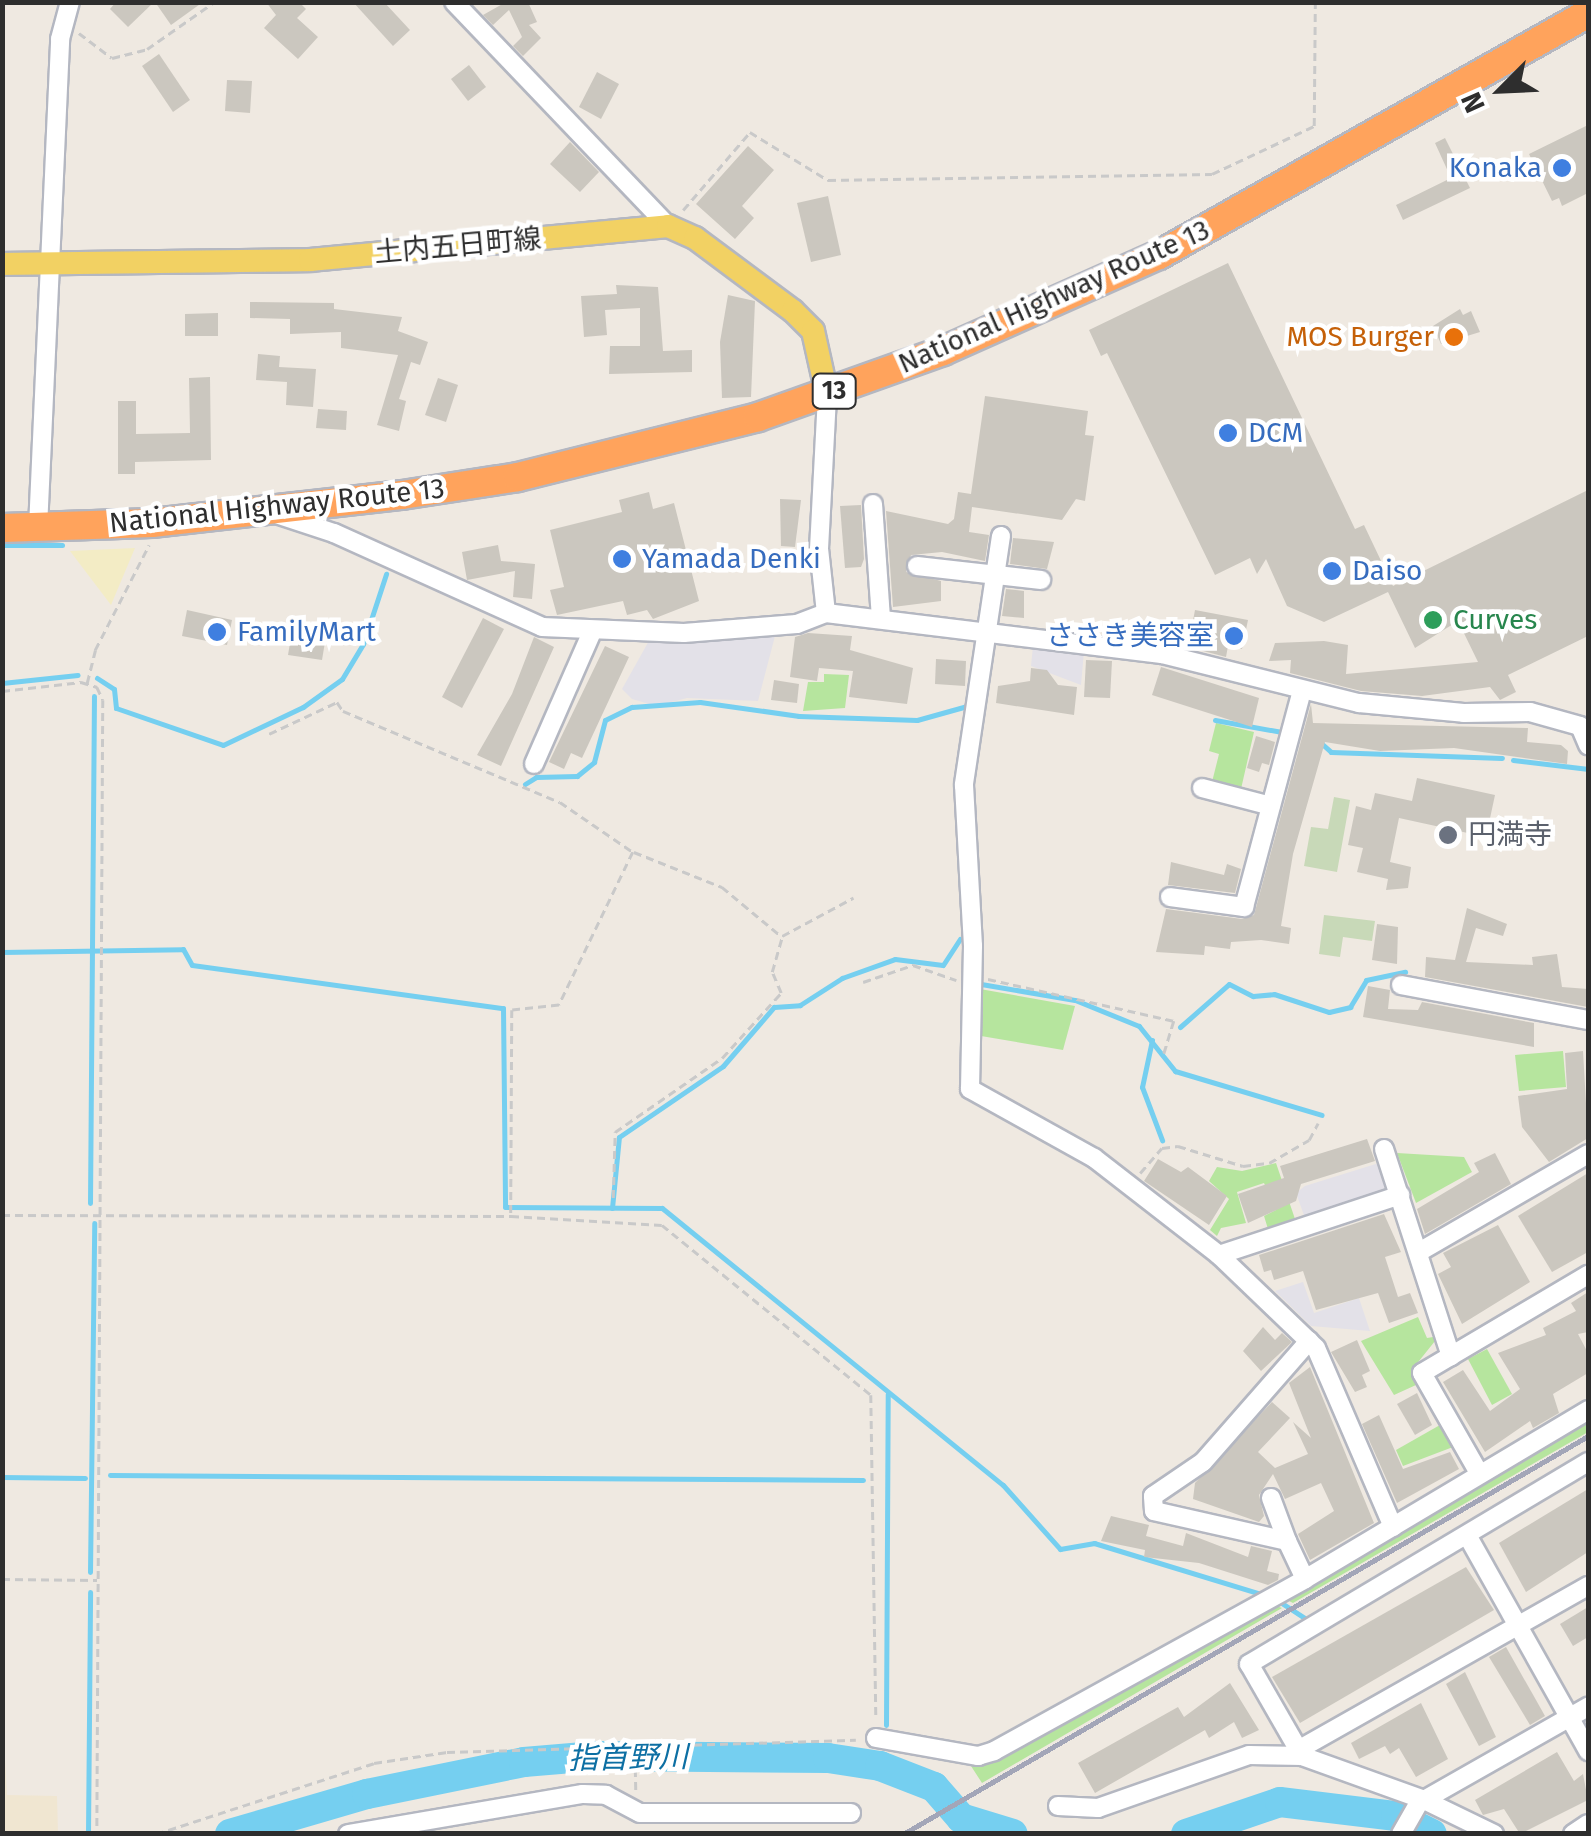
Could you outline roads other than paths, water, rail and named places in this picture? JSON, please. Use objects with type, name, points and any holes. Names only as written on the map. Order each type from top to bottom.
[{"type":"highway","name":"National Highway Route 13","points":[[2,528],[152,523],[518,477],[827,394],[943,351],[1159,255],[1588,13]]},
{"type":"main road","name":"土内五日町線","points":[[2,264],[310,260],[668,226]]},
{"type":"main road","points":[[668,226],[695,238],[794,310],[813,332],[827,394]]},
{"type":"street","points":[[38,528],[60,39],[70,2]]},
{"type":"street","points":[[454,2],[668,226]]},
{"type":"street","points":[[826,612],[819,549],[827,394]]},
{"type":"street","points":[[874,504],[881,619]]},
{"type":"street","points":[[268,511],[334,533],[542,627],[592,632],[796,624],[826,612],[1162,654],[1302,691],[1400,708],[1530,712],[1584,724],[1588,745]]},
{"type":"street","points":[[1001,536],[992,633],[964,785],[971,979],[970,1089],[1046,1128],[1131,1187],[1219,1255],[1309,1341],[1393,1528]]},
{"type":"street","points":[[916,566],[1042,580]]},
{"type":"street","points":[[534,764],[592,632]]},
{"type":"street","points":[[1170,897],[1244,907],[1302,691]]},
{"type":"street","points":[[1202,788],[1271,806]]},
{"type":"street","points":[[1401,985],[1520,1012],[1588,1020]]},
{"type":"street","points":[[1384,1149],[1451,1356]]},
{"type":"street","points":[[1419,1252],[1588,1154]]},
{"type":"street","points":[[1219,1255],[1400,1195]]},
{"type":"street","points":[[1479,1473],[1422,1373],[1588,1275]]},
{"type":"street","points":[[1287,1541],[1154,1511],[1153,1496],[1202,1462],[1309,1341]]},
{"type":"street","points":[[876,1738],[978,1756],[994,1751],[1284,1591],[1588,1410]]},
{"type":"street","points":[[1300,1753],[1249,1664],[1588,1462]]},
{"type":"street","points":[[1271,1498],[1304,1579]]},
{"type":"street","points":[[1468,1536],[1588,1750]]},
{"type":"street","points":[[1300,1753],[1588,1586]]},
{"type":"street","points":[[1401,1834],[1422,1799],[1588,1706]]},
{"type":"street","points":[[1058,1806],[1098,1808],[1249,1755],[1300,1753],[1422,1799],[1494,1834]]},
{"type":"street","points":[[348,1834],[584,1794],[606,1795],[640,1814],[851,1813]]},
{"type":"street","points":[[1573,1834],[1588,1824]]},
{"type":"waterway","points":[[2,545],[62,545]]},
{"type":"waterway","points":[[97,678],[114,689],[116,708],[223,745],[303,707],[342,679],[363,644],[386,574]]},
{"type":"waterway","points":[[2,683],[78,675]]},
{"type":"waterway","points":[[90,1203],[94,696]]},
{"type":"waterway","points":[[525,784],[536,777],[577,776],[594,762],[605,720],[632,707],[700,702],[799,716],[917,720],[967,706]]},
{"type":"waterway","points":[[1215,720],[1282,732]]},
{"type":"waterway","points":[[1321,743],[1331,752],[1502,758]]},
{"type":"waterway","points":[[1513,760],[1588,769]]},
{"type":"waterway","points":[[612,1208],[619,1137],[723,1066],[774,1007],[800,1005],[842,978],[895,959],[943,965],[960,939]]},
{"type":"waterway","points":[[2,952],[183,949],[192,965],[503,1008],[505,1207],[662,1208],[1003,1485],[1060,1549],[1094,1543],[1267,1596]]},
{"type":"waterway","points":[[1180,1027],[1229,984],[1253,996],[1274,994],[1329,1012],[1350,1007],[1366,980],[1405,972]]},
{"type":"waterway","points":[[981,984],[1075,1000],[1139,1026],[1175,1071],[1322,1115]]},
{"type":"waterway","points":[[1152,1040],[1142,1087],[1162,1140]]},
{"type":"waterway","points":[[90,1572],[94,1223]]},
{"type":"waterway","points":[[886,1725],[888,1394]]},
{"type":"waterway","points":[[110,1475],[863,1480]]},
{"type":"waterway","points":[[2,1477],[85,1478]]},
{"type":"waterway","points":[[88,1834],[90,1592]]},
{"type":"waterway","points":[[1277,1600],[1306,1619]]},
{"type":"waterway","name":"指首野川","points":[[230,1834],[367,1794],[524,1762],[596,1756],[828,1758],[880,1766],[934,1787],[961,1818],[1013,1834]]},
{"type":"waterway","name":"指首野川","points":[[1186,1834],[1280,1802],[1396,1816],[1432,1834]]},
{"type":"railway","points":[[903,1834],[1588,1436]]},
{"type":"place","name":"Konaka","points":[[1562,168]]},
{"type":"place","name":"MOS Burger","points":[[1454,337]]},
{"type":"place","name":"DCM","points":[[1228,433]]},
{"type":"place","name":"Yamada Denki","points":[[622,559]]},
{"type":"place","name":"Daiso","points":[[1332,571]]},
{"type":"place","name":"Curves","points":[[1433,620]]},
{"type":"place","name":"FamilyMart","points":[[217,632]]},
{"type":"place","name":"ささき美容室","points":[[1234,636]]},
{"type":"place","name":"円満寺","points":[[1448,835]]}]
